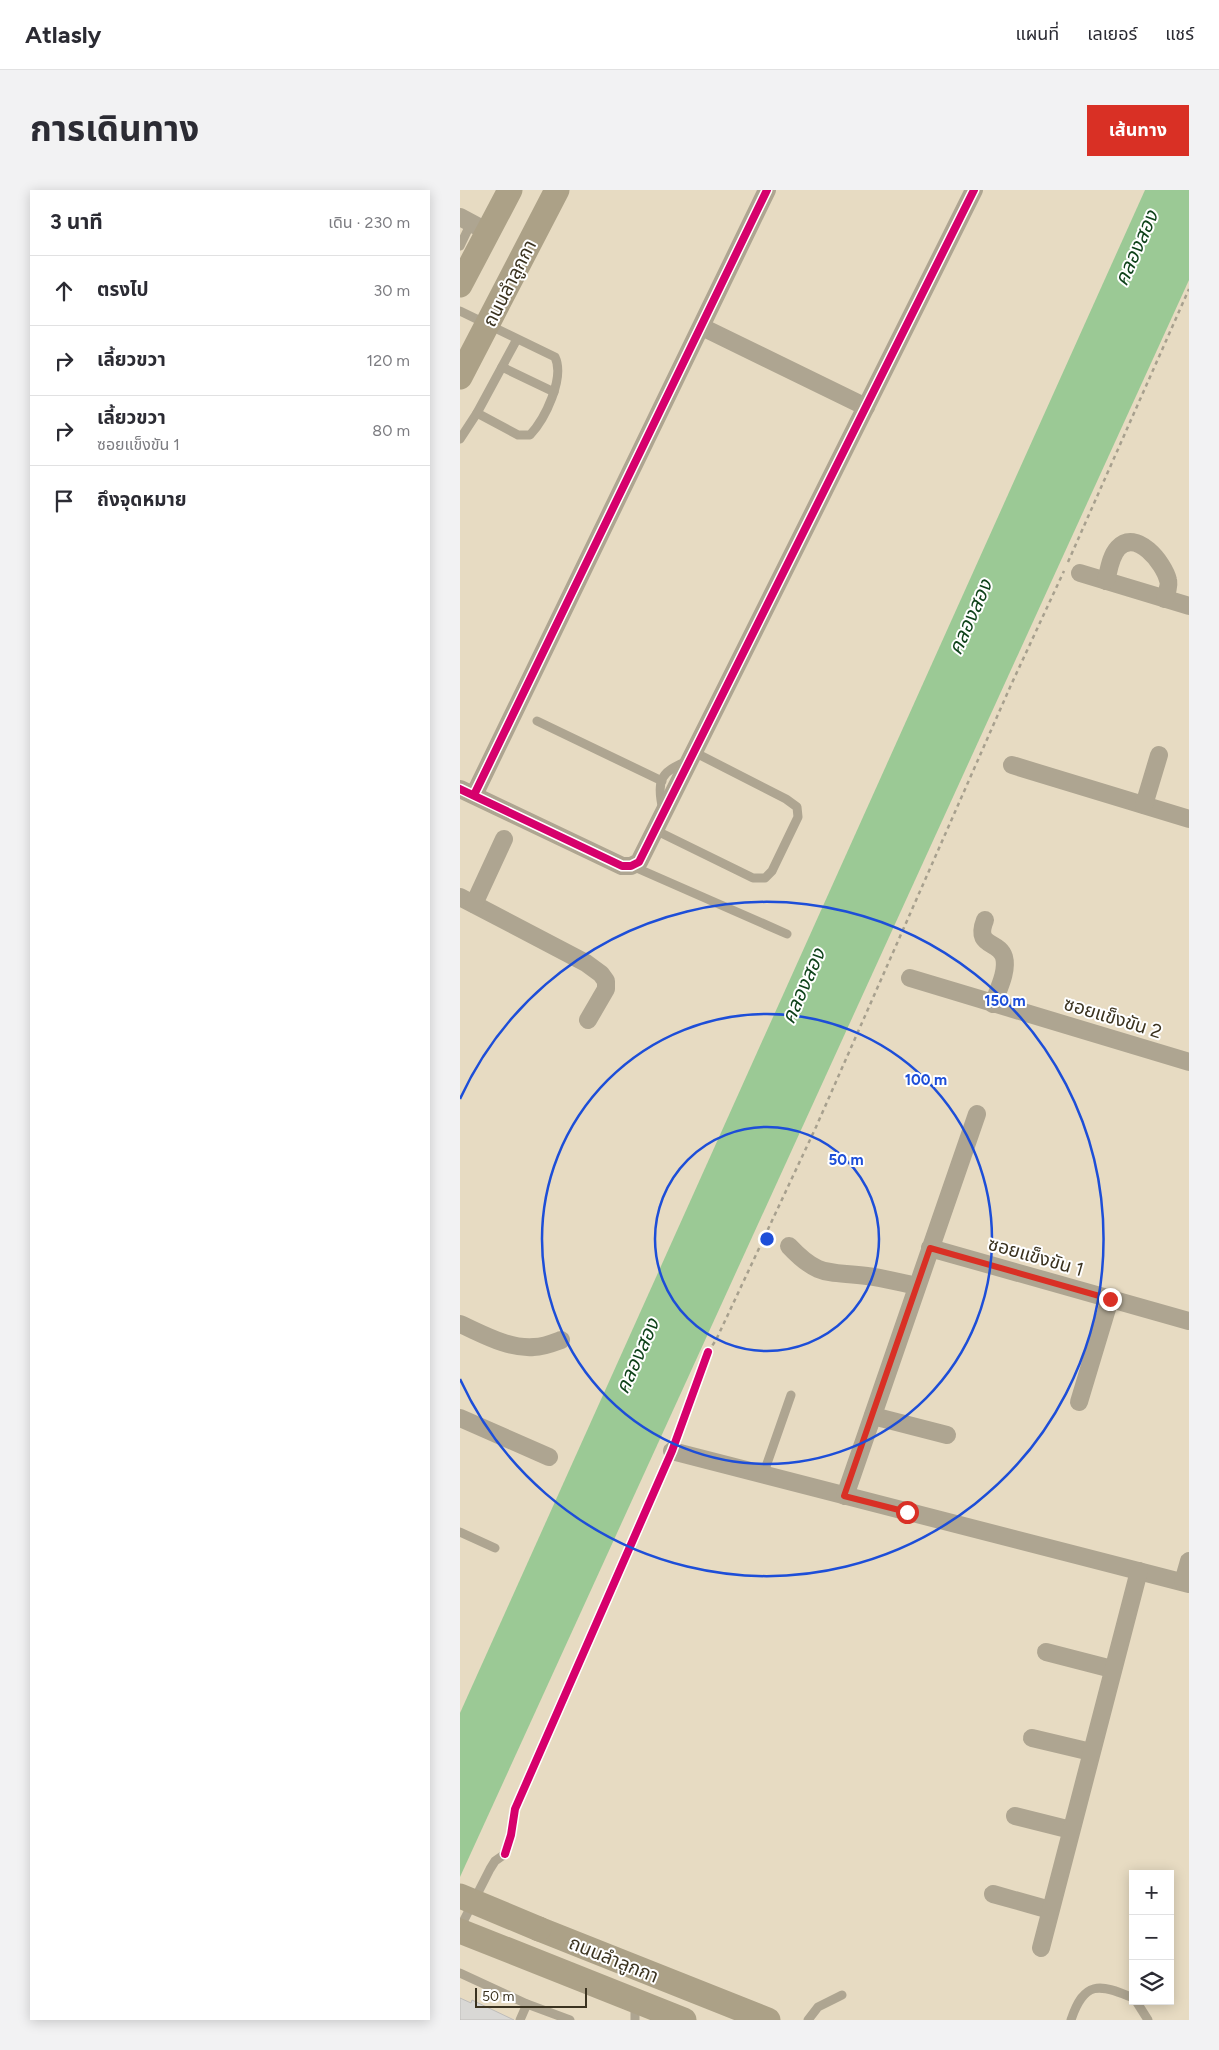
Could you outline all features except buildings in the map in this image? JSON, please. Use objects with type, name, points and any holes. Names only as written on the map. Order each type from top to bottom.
[{"type":"main road","points":[[460,285],[473,224],[510,190]]},
{"type":"main road","name":"ถนนลำลูกกา","points":[[460,377],[557,190]]},
{"type":"main road","name":"ถนนลำลูกกา","points":[[460,1896],[768,2020]]},
{"type":"main road","name":"ถนนลำลูกกา","points":[[460,1930],[526,1958],[635,2011],[684,2020]]},
{"type":"street","points":[[768,190],[702,327],[467,792],[622,866],[631,866],[639,862],[974,190]]},
{"type":"street","points":[[702,327],[866,407]]},
{"type":"street","points":[[1106,581],[1112,556],[1126,542],[1134,542],[1144,546],[1153,554],[1167,577],[1169,581],[1165,599]]},
{"type":"street","points":[[1080,573],[1189,606]]},
{"type":"street","points":[[1144,805],[1159,754]]},
{"type":"street","points":[[1012,764],[1189,819]]},
{"type":"street","points":[[504,839],[467,900],[586,963],[601,974],[606,981],[606,989],[588,1020]]},
{"type":"street","points":[[985,920],[982,927],[982,935],[985,940],[1001,951],[1005,958],[1004,971],[993,1004]]},
{"type":"street","name":"ซอยแข็งขัน 2","points":[[910,978],[1189,1062]]},
{"type":"street","points":[[844,1496],[977,1114]]},
{"type":"street","points":[[789,1246],[811,1267],[826,1272],[867,1276],[917,1286]]},
{"type":"street","name":"ซอยแข็งขัน 1","points":[[930,1248],[1189,1321]]},
{"type":"street","points":[[1079,1402],[1110,1299]]},
{"type":"street","points":[[460,1324],[497,1340],[518,1346],[535,1347],[561,1340]]},
{"type":"street","points":[[873,1416],[947,1435]]},
{"type":"street","points":[[460,1418],[549,1456]]},
{"type":"street","points":[[672,1452],[1186,1583],[1189,1560]]},
{"type":"street","points":[[1040,1948],[1139,1571]]},
{"type":"street","points":[[1046,1652],[1112,1669]]},
{"type":"street","points":[[1032,1738],[1091,1752]]},
{"type":"street","points":[[1015,1816],[1071,1830]]},
{"type":"street","points":[[993,1894],[1050,1910]]},
{"type":"lane","points":[[460,246],[473,224]]},
{"type":"lane","points":[[460,311],[555,357],[558,364],[554,392],[538,426],[530,435],[518,435],[477,413]]},
{"type":"lane","points":[[460,439],[477,413],[517,339]]},
{"type":"lane","points":[[502,367],[554,392]]},
{"type":"lane","points":[[537,721],[662,781]]},
{"type":"lane","points":[[655,830],[753,878],[765,878],[772,871],[798,817],[797,807],[786,799],[692,756],[672,767],[662,781],[659,791],[664,812]]},
{"type":"lane","points":[[631,866],[787,934]]},
{"type":"lane","points":[[763,1475],[791,1395]]},
{"type":"lane","points":[[460,1532],[495,1548]]},
{"type":"lane","points":[[460,1930],[495,1861],[504,1854]]},
{"type":"lane","points":[[460,1973],[555,2018],[570,2020]]},
{"type":"lane","points":[[1071,2020],[1083,1995],[1093,1988],[1113,1990],[1129,1996]]},
{"type":"lane","points":[[808,2020],[818,2007],[842,1994]]},
{"type":"lane","points":[[520,2020],[527,2004]]},
{"type":"lane","points":[[1139,2005],[1148,2020]]},
{"type":"path","points":[[704,1361],[716,1340],[816,1127],[1189,289]]},
{"type":"water","name":"คลองสอง","points":[[1145,190],[1189,190],[1189,280],[460,1877],[460,1713]]},
{"type":"cycle path","points":[[474,795],[767,190]]},
{"type":"cycle path","points":[[460,789],[622,866],[631,866],[639,862],[974,190]]},
{"type":"cycle path","points":[[505,1854],[511,1835],[515,1809],[672,1451],[708,1352]]},
{"type":"route","points":[[907,1512],[844,1496],[930,1248],[1110,1299]]}]
